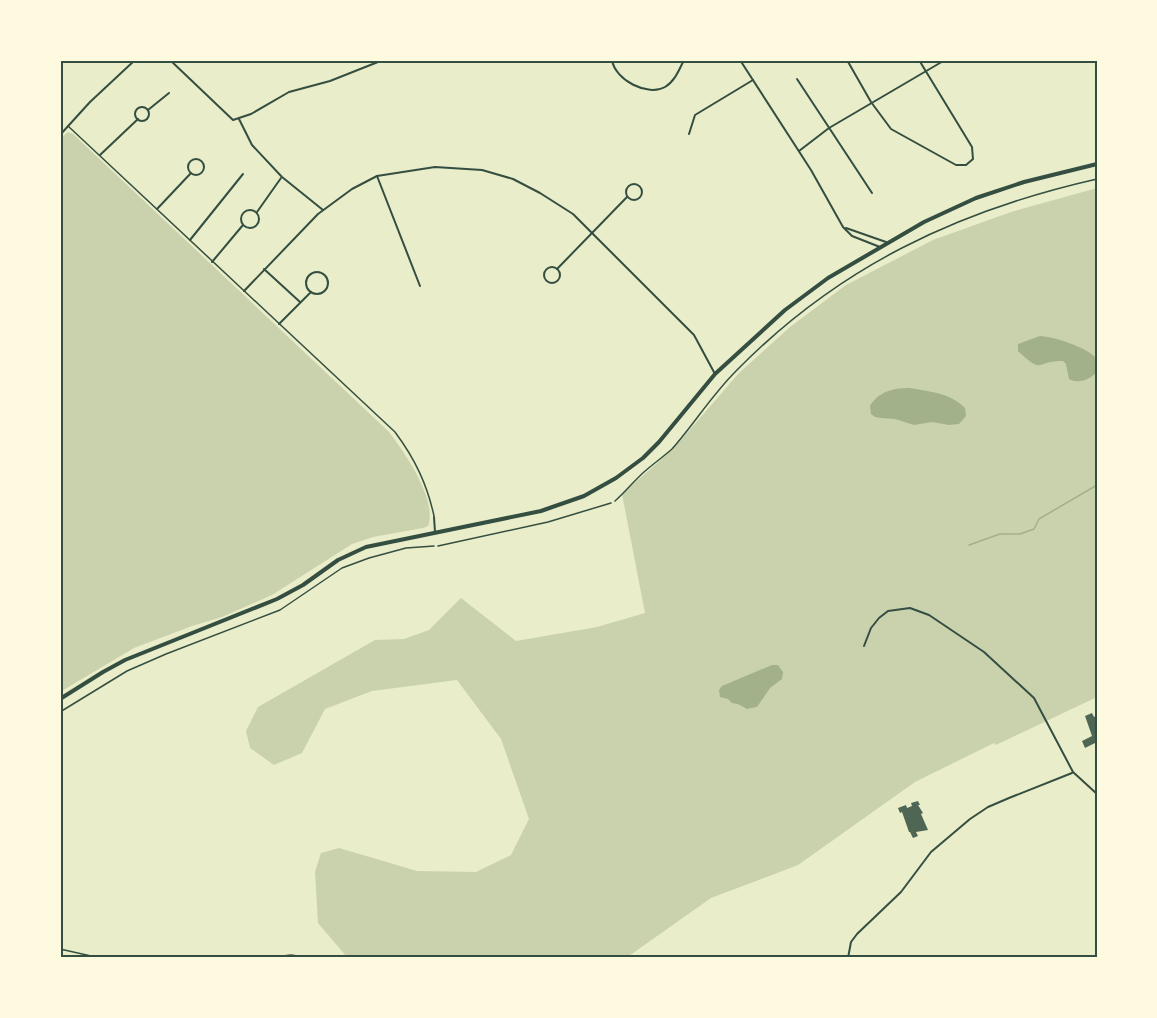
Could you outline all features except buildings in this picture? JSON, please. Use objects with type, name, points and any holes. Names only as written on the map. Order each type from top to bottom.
[{"type":"main road","points":[[60,699],[125,660],[287,594],[348,555],[375,545],[541,511],[591,492],[627,470],[647,454],[715,375],[802,296],[886,243],[944,212],[1017,184],[1097,164]]},
{"type":"street","points":[[60,135],[90,102],[135,60]]},
{"type":"street","points":[[170,60],[231,119],[239,119],[289,92],[338,78],[383,60]]},
{"type":"street","points":[[612,60],[619,73],[631,83],[648,90],[663,88],[673,81],[684,60]]},
{"type":"street","points":[[740,60],[799,151],[843,227],[852,236],[880,247]]},
{"type":"street","points":[[847,60],[872,102],[898,135],[956,165],[971,163],[972,147],[919,60]]},
{"type":"street","points":[[799,151],[829,128],[945,60]]},
{"type":"street","points":[[797,79],[872,194]]},
{"type":"street","points":[[689,134],[695,115],[753,80]]},
{"type":"street","points":[[148,110],[169,93]]},
{"type":"street","points":[[138,119],[136,115],[138,109],[144,107],[148,110]]},
{"type":"street","points":[[100,155],[138,119],[146,119],[149,115],[148,110]]},
{"type":"street","points":[[239,119],[252,145],[282,177],[322,210]]},
{"type":"street","points":[[196,158],[201,160],[204,167],[202,172],[196,175],[191,173],[188,166],[190,161],[196,158]]},
{"type":"street","points":[[244,291],[322,210],[352,189],[377,176],[435,167],[482,170],[513,179],[540,193],[579,220],[694,335],[715,375]]},
{"type":"street","points":[[157,209],[191,173]]},
{"type":"street","points":[[190,240],[243,174]]},
{"type":"street","points":[[377,176],[420,286]]},
{"type":"street","points":[[257,213],[282,177]]},
{"type":"street","points":[[633,183],[640,186],[642,193],[639,198],[634,200],[627,197],[625,193],[628,186],[633,183]]},
{"type":"street","points":[[557,269],[627,197]]},
{"type":"street","points":[[251,210],[257,213],[260,219],[256,226],[250,228],[243,225],[241,218],[244,212],[251,210]]},
{"type":"street","points":[[212,262],[243,225]]},
{"type":"street","points":[[843,227],[886,243]]},
{"type":"street","points":[[552,267],[557,269],[560,276],[558,281],[551,283],[546,281],[543,274],[545,270],[552,267]]},
{"type":"street","points":[[264,269],[300,302]]},
{"type":"street","points":[[279,324],[311,292],[320,293],[327,288],[328,280],[323,273],[315,272],[308,277],[307,285],[311,292]]},
{"type":"street","points":[[434,517],[435,532]]},
{"type":"street","points":[[864,646],[870,628],[888,611],[910,608],[921,610],[929,615],[984,652],[1034,698],[1073,772],[1097,795]]},
{"type":"street","points":[[848,958],[851,942],[857,934],[901,892],[931,852],[963,825],[988,807],[1073,772]]},
{"type":"lane","points":[[68,126],[395,432],[421,473],[430,496],[434,517]]},
{"type":"lane","points":[[438,546],[548,522],[610,503]]},
{"type":"path","points":[[615,501],[642,473],[671,450],[735,372],[808,306],[847,279],[894,252],[958,221],[1043,191],[1097,179]]},
{"type":"path","points":[[60,712],[127,671],[280,610],[342,568],[406,548],[438,546]]},
{"type":"path","points":[[60,949],[100,958]]},
{"type":"path","points":[[266,958],[291,955],[310,958]]},
{"type":"shaded area","points":[[68,132],[73,134],[388,431],[418,476],[430,515],[428,526],[373,537],[352,544],[272,595],[222,617],[134,648],[60,692],[60,139]]},
{"type":"shaded area","points":[[1097,188],[1097,697],[996,745],[994,743],[915,782],[798,865],[711,898],[626,958],[353,958],[346,956],[318,923],[315,872],[321,853],[339,848],[417,871],[476,872],[511,855],[529,819],[501,739],[457,680],[372,691],[325,709],[302,753],[274,765],[250,748],[246,731],[258,707],[375,640],[404,639],[429,630],[461,598],[516,641],[597,627],[645,613],[622,494],[673,449],[739,373],[790,327],[846,285],[933,240],[1011,212]]},
{"type":"shaded area","points":[[1040,336],[1054,338],[1086,350],[1097,359],[1096,373],[1090,378],[1076,381],[1069,379],[1066,364],[1063,361],[1040,365],[1032,363],[1018,351],[1018,344]]},
{"type":"shaded area","points":[[909,388],[953,399],[965,408],[966,416],[959,424],[932,422],[914,425],[895,419],[875,417],[871,414],[870,406],[877,397],[892,390]]},
{"type":"shaded area","points":[[772,665],[778,665],[783,672],[782,679],[770,688],[757,707],[747,709],[720,697],[719,690],[722,686]]},
{"type":"waterway","points":[[969,545],[1000,534],[1020,534],[1034,529],[1039,519],[1097,485]]}]
